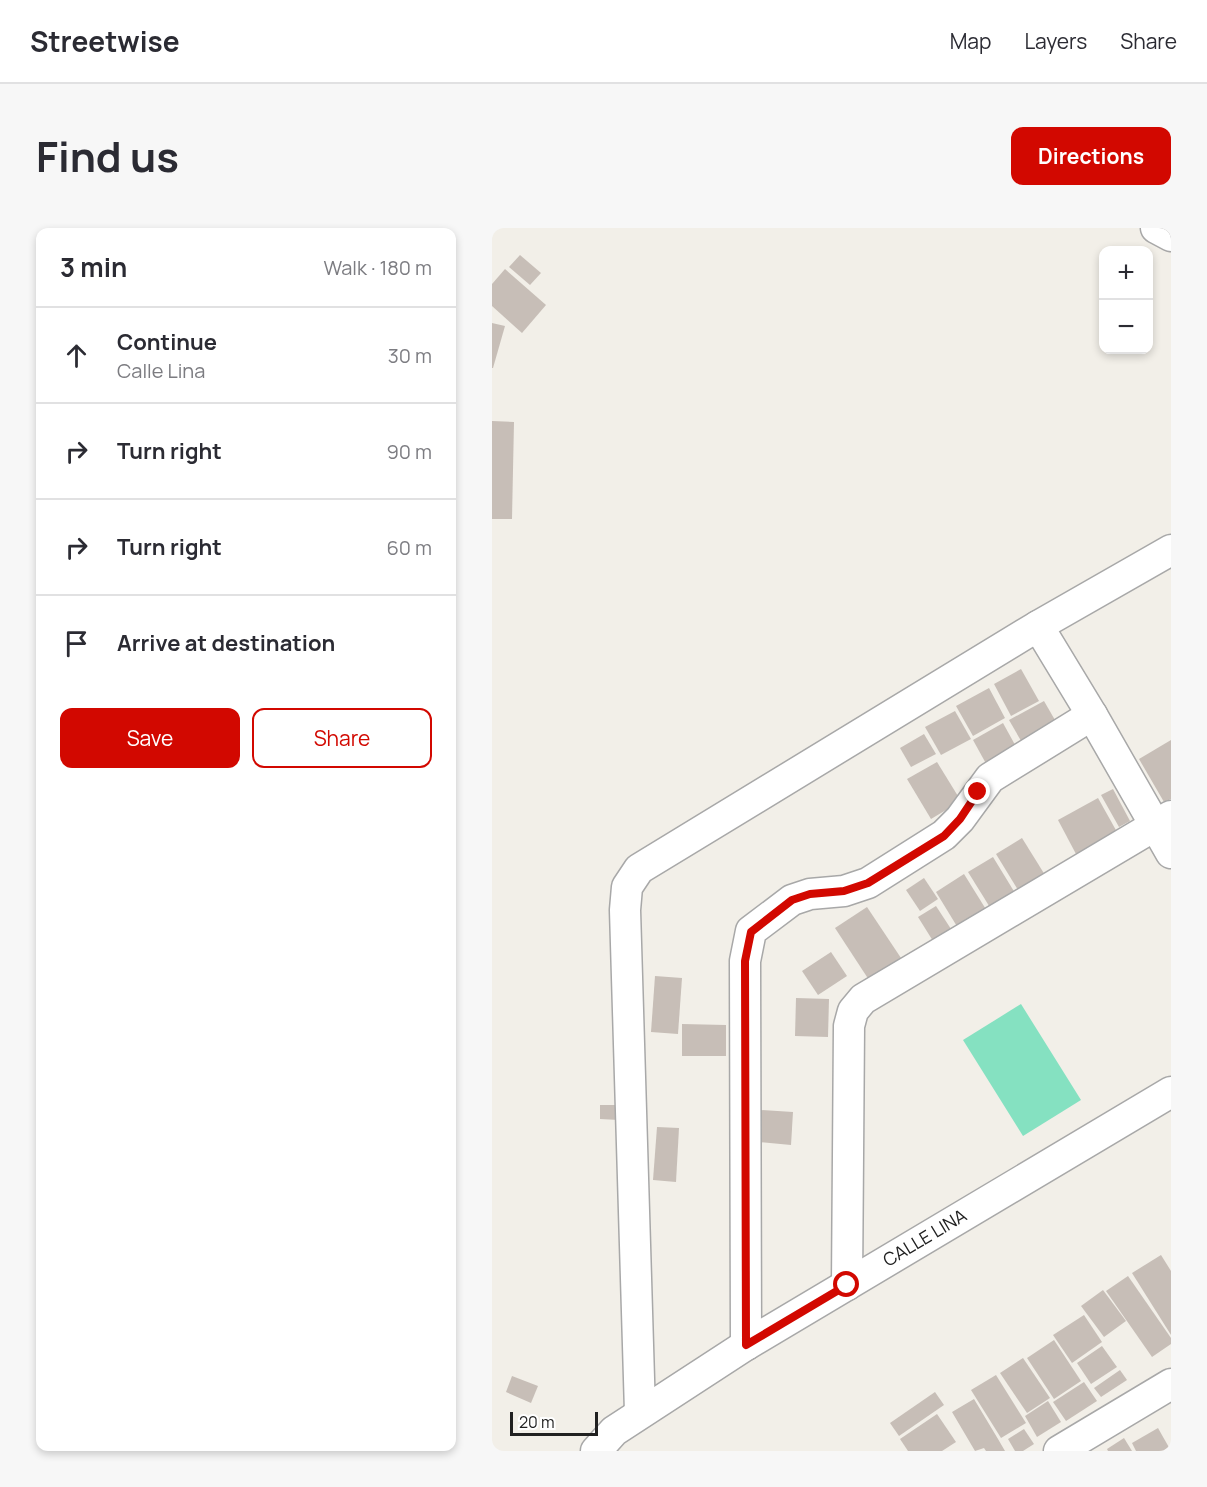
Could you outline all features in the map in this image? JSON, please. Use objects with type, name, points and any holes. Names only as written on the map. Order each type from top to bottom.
[{"type":"street","points":[[1156,228],[1171,236]]},
{"type":"street","points":[[640,1412],[625,922],[627,887],[639,869],[1038,626],[1171,550]]},
{"type":"street","points":[[1038,626],[1092,715],[1163,820],[1171,853]]},
{"type":"street","points":[[746,1345],[745,961],[751,932],[792,900],[810,894],[844,891],[868,883],[944,836],[960,819],[990,777],[1092,715]]},
{"type":"street","points":[[847,1285],[849,1026],[853,1011],[863,999],[1163,820]]},
{"type":"street","name":"CALLE LINA","points":[[596,1451],[614,1431],[640,1412],[746,1345],[1171,1092]]},
{"type":"street","points":[[1059,1451],[1171,1384]]},
{"type":"green space","points":[[1021,1004],[1081,1100],[1023,1136],[963,1040]]},
{"type":"building","points":[[520,255],[541,273],[530,285],[509,267]]},
{"type":"building","points":[[505,269],[546,305],[522,333],[492,306],[492,284]]},
{"type":"building","points":[[492,323],[505,326],[493,368],[492,368]]},
{"type":"building","points":[[492,421],[514,422],[512,519],[492,519]]},
{"type":"building","points":[[1021,669],[1039,701],[1011,716],[994,684]]},
{"type":"building","points":[[989,688],[1005,718],[973,736],[956,706]]},
{"type":"building","points":[[1044,701],[1059,727],[1024,746],[1009,720]]},
{"type":"building","points":[[955,711],[971,739],[941,755],[925,727]]},
{"type":"building","points":[[1003,723],[1019,752],[989,769],[973,740]]},
{"type":"building","points":[[924,734],[936,754],[911,767],[900,748]]},
{"type":"building","points":[[1171,740],[1171,799],[1164,802],[1139,759]]},
{"type":"building","points":[[937,762],[961,801],[931,819],[907,779]]},
{"type":"building","points":[[1113,789],[1130,821],[1119,827],[1101,795]]},
{"type":"building","points":[[1098,798],[1117,832],[1076,854],[1058,820]]},
{"type":"building","points":[[1022,838],[1045,875],[1018,890],[996,854]]},
{"type":"building","points":[[993,857],[1015,893],[991,909],[968,872]]},
{"type":"building","points":[[964,874],[987,911],[958,928],[936,892]]},
{"type":"building","points":[[924,878],[938,899],[920,911],[906,890]]},
{"type":"building","points":[[936,906],[951,929],[933,941],[918,917]]},
{"type":"building","points":[[867,907],[901,958],[869,980],[835,928]]},
{"type":"building","points":[[831,952],[847,976],[818,995],[802,971]]},
{"type":"building","points":[[655,976],[682,978],[678,1034],[651,1032]]},
{"type":"building","points":[[796,998],[829,999],[828,1037],[795,1036]]},
{"type":"building","points":[[682,1024],[726,1025],[726,1056],[682,1056]]},
{"type":"building","points":[[600,1105],[619,1105],[619,1120],[600,1119]]},
{"type":"building","points":[[760,1110],[793,1112],[791,1145],[758,1142]]},
{"type":"building","points":[[657,1127],[679,1128],[676,1182],[653,1180]]},
{"type":"building","points":[[1161,1255],[1171,1271],[1171,1335],[1132,1273]]},
{"type":"building","points":[[1128,1276],[1171,1338],[1171,1344],[1152,1357],[1106,1291]]},
{"type":"building","points":[[1103,1290],[1126,1321],[1104,1337],[1081,1306]]},
{"type":"building","points":[[1084,1315],[1102,1342],[1072,1363],[1053,1335]]},
{"type":"building","points":[[1054,1340],[1081,1381],[1054,1399],[1027,1358]]},
{"type":"building","points":[[1102,1346],[1117,1367],[1091,1384],[1077,1363]]},
{"type":"building","points":[[1023,1358],[1050,1398],[1027,1413],[1000,1373]]},
{"type":"building","points":[[1120,1370],[1127,1380],[1101,1397],[1094,1388]]},
{"type":"building","points":[[996,1375],[1026,1423],[1001,1438],[971,1390]]},
{"type":"building","points":[[512,1376],[538,1386],[531,1403],[506,1392]]},
{"type":"building","points":[[1084,1382],[1097,1401],[1066,1421],[1053,1402]]},
{"type":"building","points":[[935,1392],[944,1405],[899,1436],[890,1423]]},
{"type":"building","points":[[974,1399],[1005,1451],[986,1451],[984,1448],[975,1451],[952,1412]]},
{"type":"building","points":[[1048,1401],[1061,1422],[1037,1437],[1025,1416]]},
{"type":"building","points":[[937,1414],[956,1442],[942,1451],[908,1451],[900,1439]]},
{"type":"building","points":[[1158,1428],[1171,1451],[1136,1451],[1132,1443]]},
{"type":"building","points":[[1024,1429],[1034,1444],[1023,1451],[1015,1451],[1008,1439]]},
{"type":"building","points":[[1124,1438],[1132,1451],[1108,1451],[1107,1449]]},
{"type":"route","points":[[847,1285],[746,1345],[745,961],[751,932],[792,900],[810,894],[844,891],[868,883],[944,836],[960,819],[978,792]]}]
